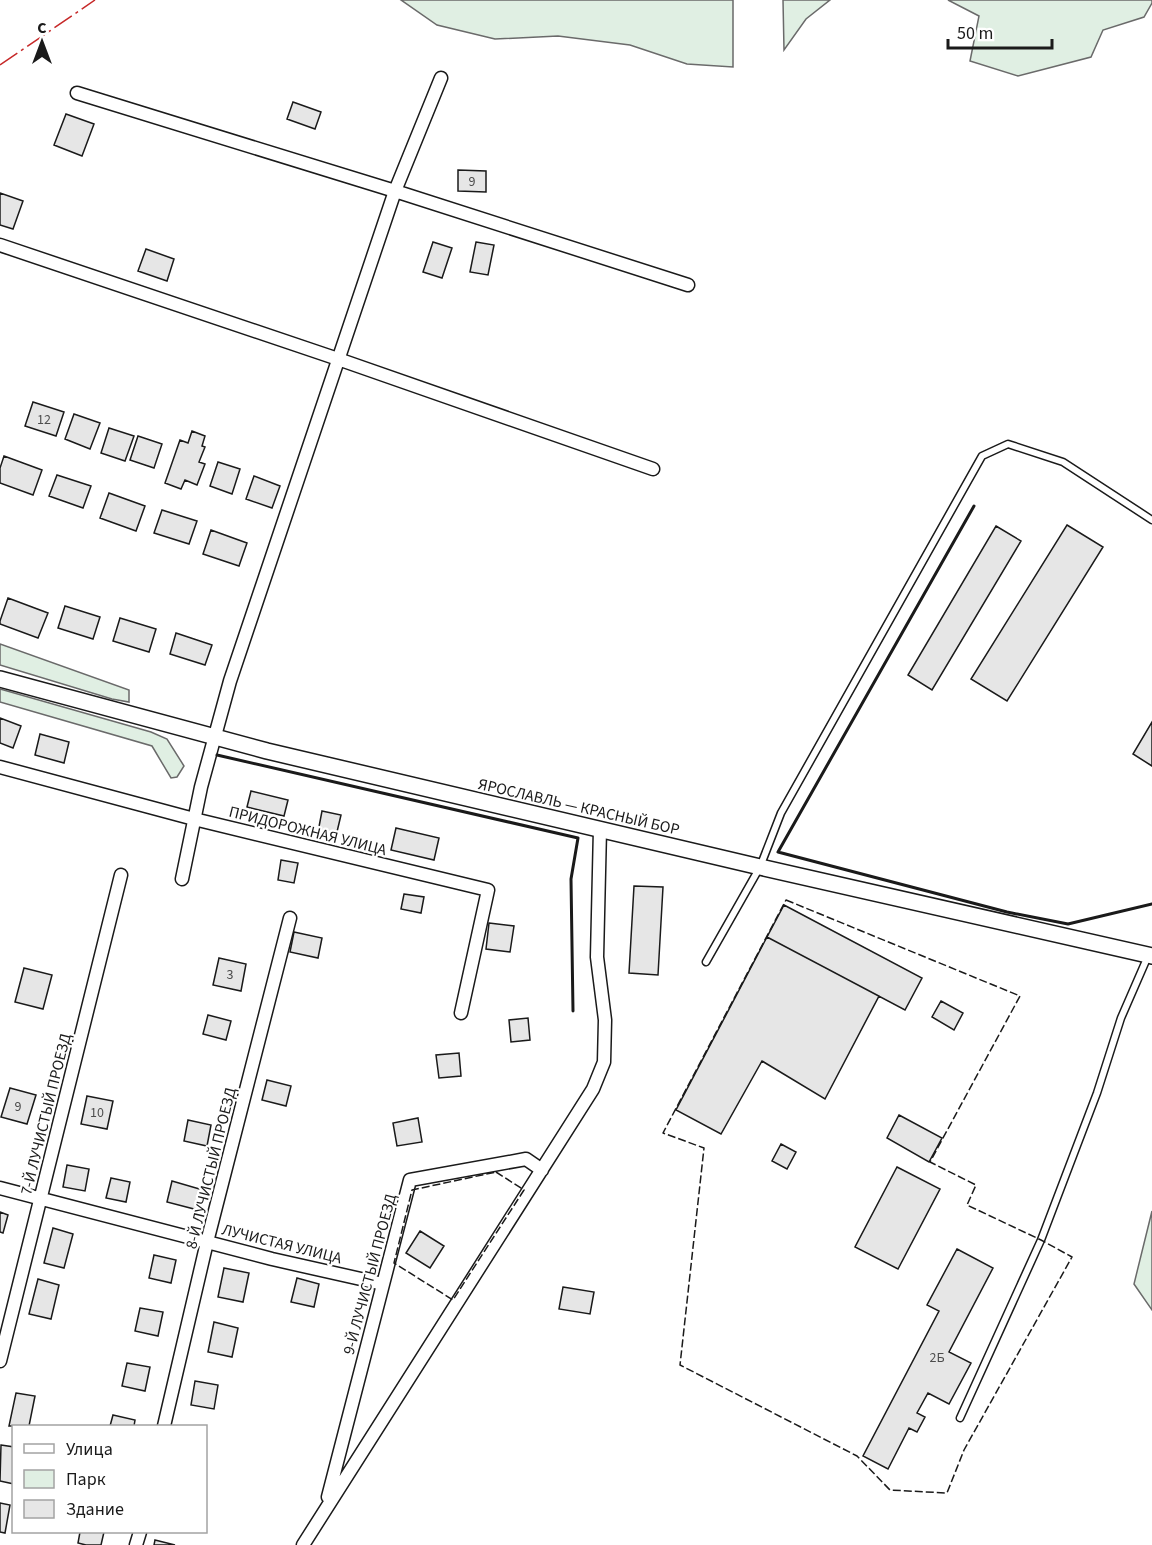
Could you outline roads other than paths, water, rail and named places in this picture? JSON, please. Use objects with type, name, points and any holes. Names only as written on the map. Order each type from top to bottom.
[{"type":"street","points":[[182,879],[201,787],[230,681],[395,191],[441,78]]},
{"type":"street","points":[[77,93],[395,191],[688,285]]},
{"type":"street","points":[[0,245],[338,359],[653,469]]},
{"type":"street","name":"ЯРОСЛАВЛЬ — КРАСНЫЙ БОР","points":[[0,679],[267,752],[1150,956]]},
{"type":"street","name":"ПРИДОРОЖНАЯ УЛИЦА","points":[[0,767],[194,819],[488,890],[461,1013]]},
{"type":"street","points":[[303,1545],[593,1089],[604,1062],[605,1020],[597,957],[600,829]]},
{"type":"street","name":"7-Й ЛУЧИСТЫЙ ПРОЕЗД","points":[[0,1361],[121,875]]},
{"type":"street","name":"8-Й ЛУЧИСТЫЙ ПРОЕЗД","points":[[164,1425],[207,1242],[290,918]]},
{"type":"street","name":"9-Й ЛУЧИСТЫЙ ПРОЕЗД","points":[[325,1510],[410,1180],[526,1159],[542,1170]]},
{"type":"street","name":"ЛУЧИСТАЯ УЛИЦА","points":[[0,1188],[272,1259],[383,1284]]},
{"type":"lane","points":[[706,962],[760,867],[781,813],[981,456],[1008,444],[1063,462],[1152,520]]},
{"type":"lane","points":[[960,1418],[1041,1240],[1097,1093],[1121,1018],[1150,956]]}]
